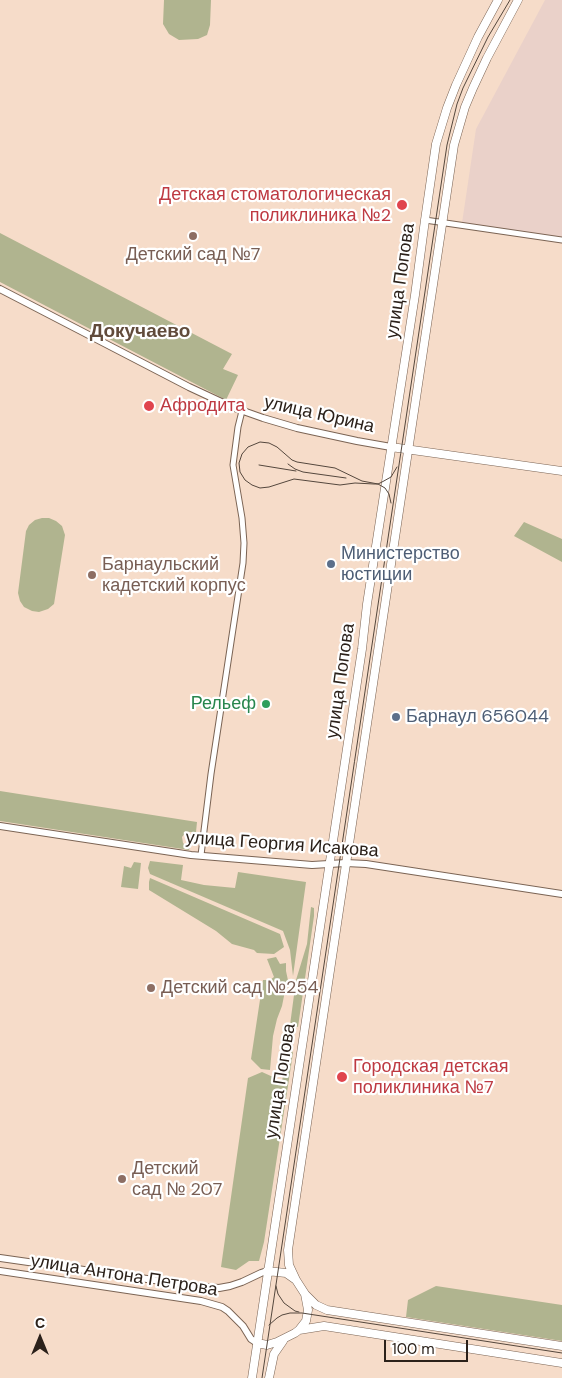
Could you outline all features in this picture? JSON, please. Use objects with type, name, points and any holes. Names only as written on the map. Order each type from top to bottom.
[{"type":"main road","name":"улица Попова","points":[[305,1294],[289,1265],[288,1250],[346,863],[376,604],[391,447],[436,144],[446,108],[470,53],[498,0]]},
{"type":"main road","name":"улица Попова","points":[[252,1378],[362,649],[376,604],[408,449],[454,145],[465,107],[487,58],[518,0]]},
{"type":"main road","points":[[391,447],[562,471]]},
{"type":"main road","points":[[267,1271],[286,1273],[296,1280]]},
{"type":"main road","points":[[257,1343],[267,1345],[284,1340],[299,1330],[307,1318],[308,1310],[305,1294]]},
{"type":"main road","points":[[305,1294],[316,1305],[327,1310],[562,1346]]},
{"type":"main road","points":[[299,1330],[324,1326],[562,1363]]},
{"type":"main road","points":[[269,1378],[274,1354],[284,1340]]},
{"type":"street","points":[[425,220],[562,240]]},
{"type":"street","name":"улица Юрина","points":[[0,289],[189,387],[242,411],[313,432],[391,447]]},
{"type":"street","points":[[201,855],[211,774],[243,563],[242,518],[233,465],[242,411]]},
{"type":"street","name":"улица Георгия Исакова","points":[[0,826],[201,855],[312,865],[366,864],[562,894]]},
{"type":"street","name":"улица Антона Петрова","points":[[0,1258],[203,1288],[219,1288],[242,1282],[261,1272],[267,1271]]},
{"type":"street","points":[[48,1278],[50,1265]]},
{"type":"street","name":"улица Антона Петрова","points":[[0,1272],[201,1301],[222,1307],[235,1318],[251,1339],[257,1343]]},
{"type":"street","points":[[111,1288],[113,1274]]},
{"type":"shaded area","points":[[545,0],[562,0],[562,238],[462,223],[476,129]]},
{"type":"green space","points":[[164,0],[211,0],[210,25],[207,35],[198,39],[179,40],[169,34],[163,24]]},
{"type":"green space","points":[[0,233],[232,354],[223,369],[238,375],[226,400],[0,282]]},
{"type":"green space","points":[[42,518],[56,521],[62,526],[65,535],[54,604],[48,609],[39,612],[24,607],[18,593],[26,531],[35,520]]},
{"type":"green space","points":[[524,522],[562,539],[562,562],[514,536]]},
{"type":"green space","points":[[0,791],[197,822],[196,832],[186,832],[182,837],[183,843],[190,847],[189,850],[0,821]]},
{"type":"green space","points":[[150,861],[183,865],[181,880],[204,885],[235,888],[238,872],[306,882],[293,976],[290,950],[283,931],[150,874],[148,868]]},
{"type":"green space","points":[[134,862],[141,863],[138,889],[121,887],[124,866],[131,868]]},
{"type":"green space","points":[[150,878],[280,934],[284,947],[274,954],[257,953],[254,950],[232,944],[216,931],[149,890]]},
{"type":"green space","points":[[311,907],[314,908],[314,916],[298,1027],[290,1025],[296,980],[307,944]]},
{"type":"green space","points":[[276,957],[280,964],[286,963],[289,985],[285,991],[273,1036],[270,1070],[261,1069],[251,1059],[263,980],[270,980],[274,977],[267,959]]},
{"type":"green space","points":[[291,1049],[293,1053],[264,1242],[259,1261],[249,1261],[236,1270],[221,1267],[248,1078],[262,1072],[282,1081],[286,1059]]},
{"type":"green space","points":[[436,1286],[562,1305],[562,1341],[406,1317],[408,1300]]},
{"type":"tram line","points":[[262,1378],[447,145],[463,88],[488,37],[510,0]]},
{"type":"tram line","points":[[391,503],[385,488],[378,484],[362,481],[335,468],[297,462],[269,443],[260,442],[248,447],[242,454],[239,463],[240,472],[245,480],[260,488],[294,479],[340,485],[355,483],[378,484],[391,477],[397,467]]},
{"type":"tram line","points":[[288,464],[303,472],[346,478]]},
{"type":"tram line","points":[[259,465],[296,471]]},
{"type":"tram line","points":[[276,1286],[278,1294],[284,1303],[299,1312]]},
{"type":"tram line","points":[[269,1325],[282,1315],[302,1313],[562,1353]]},
{"type":"place","name":"Детская стоматологическая поликлиника №2","points":[[402,205]]},
{"type":"place","name":"Детский сад №7","points":[[193,236]]},
{"type":"place","name":"Афродита","points":[[149,406]]},
{"type":"place","name":"Министерство юстиции","points":[[331,564]]},
{"type":"place","name":"Барнаульский кадетский корпус","points":[[92,575]]},
{"type":"place","name":"Рельеф","points":[[266,704]]},
{"type":"place","name":"Барнаул 656044","points":[[396,717]]},
{"type":"place","name":"Детский сад №254","points":[[151,988]]},
{"type":"place","name":"Городская детская поликлиника №7","points":[[342,1077]]},
{"type":"place","name":"Детский сад № 207","points":[[122,1179]]},
{"type":"district","name":"Докучаево","points":[[140,332]]}]
